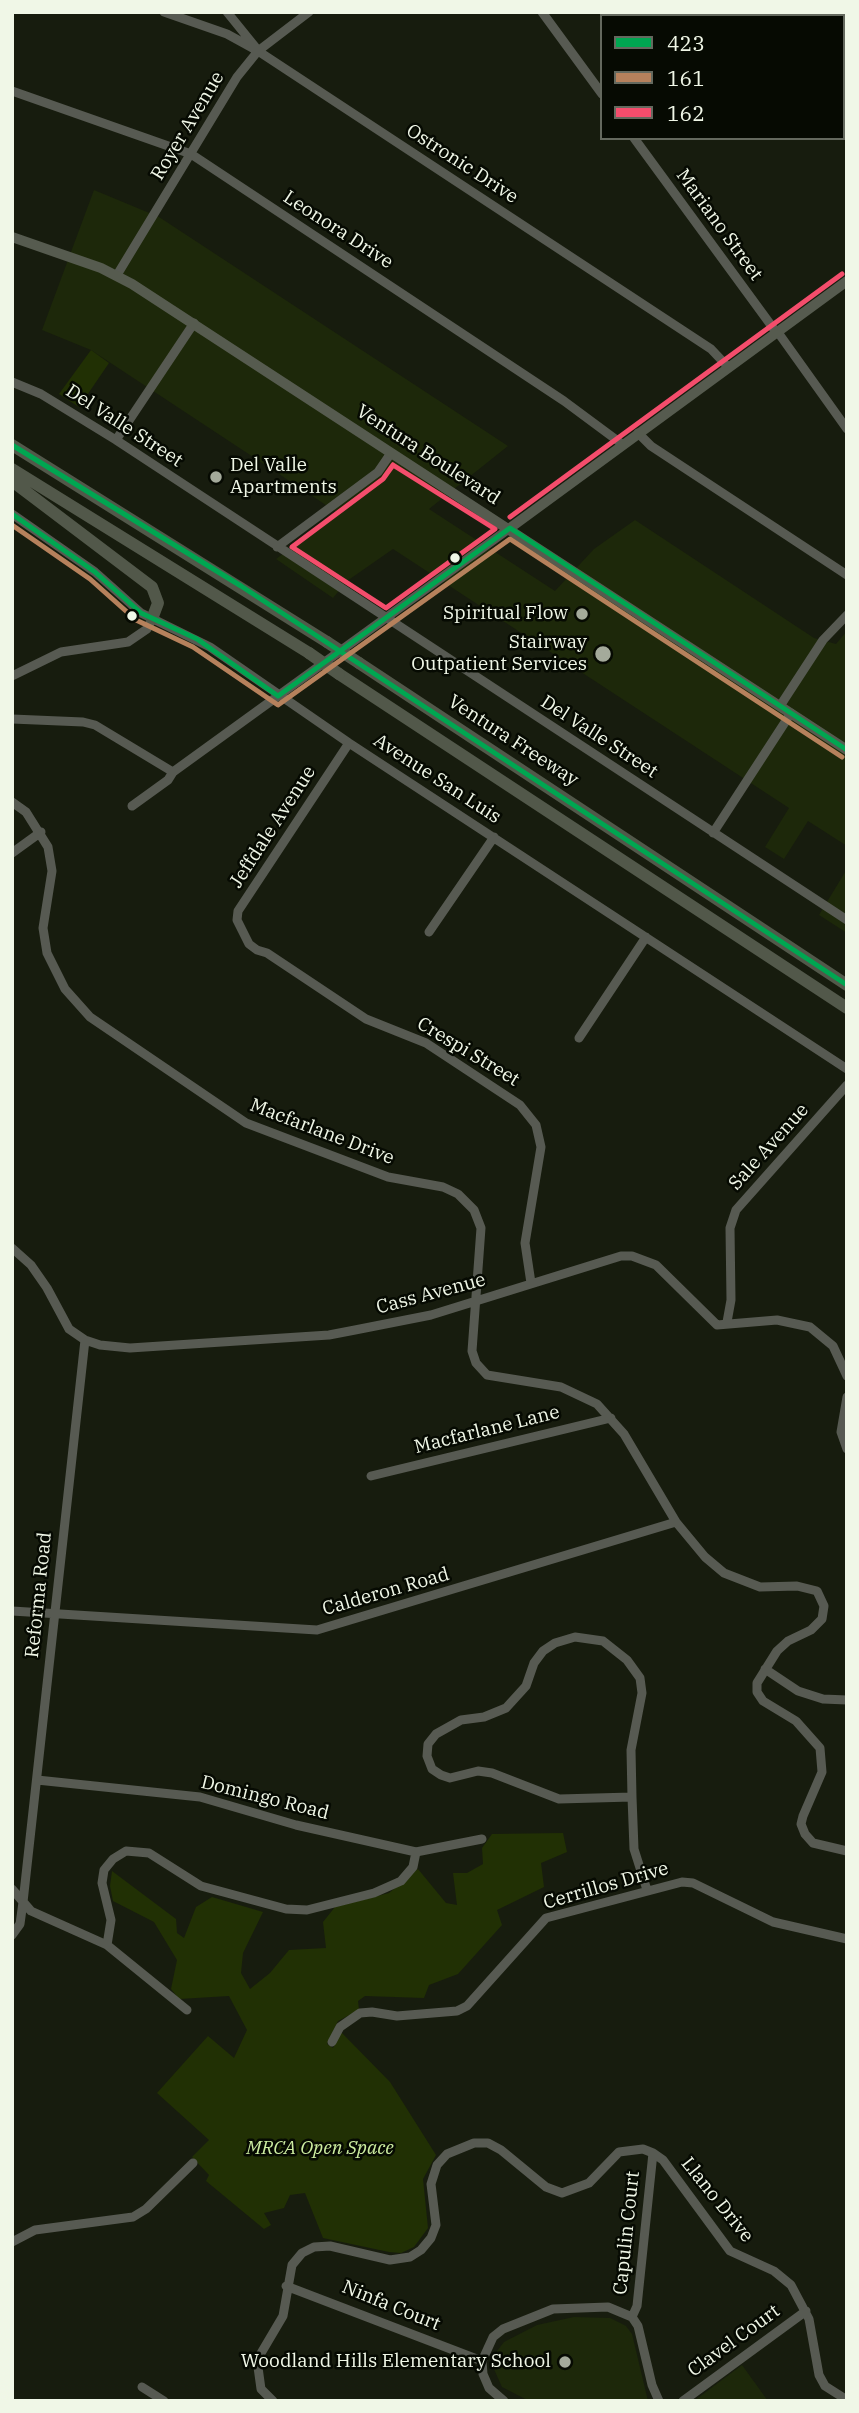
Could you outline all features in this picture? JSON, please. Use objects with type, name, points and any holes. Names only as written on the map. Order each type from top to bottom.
[{"type":"highway","name":"Ventura Freeway","points":[[12,445],[327,642],[847,985]]},
{"type":"highway","name":"Ventura Freeway","points":[[12,470],[309,653],[847,1008]]},
{"type":"highway","points":[[12,481],[152,587],[158,603],[152,619]]},
{"type":"main road","name":"Ventura Boulevard","points":[[12,237],[117,275],[510,528],[847,750]]},
{"type":"main road","points":[[510,528],[847,281]]},
{"type":"street","name":"Ostronic Drive","points":[[164,12],[227,34],[258,51],[711,349],[728,367]]},
{"type":"street","points":[[227,12],[258,51]]},
{"type":"street","name":"Royer Avenue","points":[[117,275],[237,78],[258,51],[309,12]]},
{"type":"street","points":[[542,12],[600,91]]},
{"type":"street","name":"Leonora Drive","points":[[12,91],[191,154],[564,401],[622,444]]},
{"type":"street","name":"Mariano Street","points":[[635,140],[847,429]]},
{"type":"street","points":[[116,440],[194,323]]},
{"type":"street","name":"Del Valle Street","points":[[12,382],[41,394],[116,440],[847,920]]},
{"type":"street","points":[[638,433],[651,446],[847,575]]},
{"type":"street","points":[[276,547],[378,472],[391,453]]},
{"type":"street","name":"Avenue San Luis","points":[[12,514],[95,572],[128,603],[152,619],[197,639],[349,743],[847,1069]]},
{"type":"street","points":[[132,806],[168,780],[173,772],[510,528]]},
{"type":"street","points":[[780,706],[824,640],[847,615]]},
{"type":"street","points":[[12,676],[61,652],[128,642],[147,629],[152,619]]},
{"type":"street","points":[[713,833],[791,713]]},
{"type":"street","points":[[12,719],[83,722],[95,725],[173,772]]},
{"type":"street","name":"Jeffdale Avenue","points":[[241,932],[237,920],[238,911],[349,743]]},
{"type":"street","name":"Macfarlane Drive","points":[[12,802],[26,812],[48,847],[52,871],[43,925],[47,953],[65,989],[90,1017],[246,1123],[388,1177],[443,1187],[458,1194],[474,1210],[481,1228],[472,1351],[476,1363],[486,1376],[561,1387],[597,1404],[624,1434],[649,1482],[676,1522],[705,1557],[724,1573],[760,1587],[811,1588],[821,1598],[824,1612],[816,1627],[782,1645],[765,1669]]},
{"type":"street","points":[[12,853],[41,832]]},
{"type":"street","points":[[429,932],[494,837]]},
{"type":"street","name":"Crespi Street","points":[[241,932],[257,950],[267,953],[366,1018],[426,1043],[520,1105],[536,1125],[541,1147],[525,1243],[531,1283]]},
{"type":"street","points":[[579,1038],[646,937]]},
{"type":"street","name":"Sale Avenue","points":[[727,1322],[731,1300],[730,1228],[736,1210],[847,1086]]},
{"type":"street","points":[[12,1248],[31,1265],[69,1329],[85,1340]]},
{"type":"street","name":"Cass Avenue","points":[[85,1340],[100,1345],[130,1348],[329,1335],[430,1315],[531,1283],[632,1256],[656,1265],[717,1325],[727,1322],[777,1320],[810,1327],[833,1346],[847,1376]]},
{"type":"street","name":"Reforma Road","points":[[12,1935],[20,1924],[23,1902],[85,1340]]},
{"type":"street","points":[[847,1396],[841,1432],[847,1449]]},
{"type":"street","name":"Macfarlane Lane","points":[[371,1476],[611,1418]]},
{"type":"street","name":"Calderon Road","points":[[12,1611],[317,1630],[676,1522]]},
{"type":"street","points":[[632,1797],[559,1799],[492,1773],[478,1771],[450,1778],[432,1769],[427,1756],[428,1744],[436,1734],[461,1720],[484,1717],[506,1708],[526,1686],[534,1663],[555,1643],[575,1637],[595,1638],[627,1660],[640,1678],[642,1693],[631,1750],[632,1797],[634,1849],[647,1890]]},
{"type":"street","points":[[847,1700],[823,1699],[797,1691],[765,1669],[757,1683],[757,1692],[763,1701],[796,1721],[820,1748],[822,1772],[801,1824],[805,1834],[813,1843],[847,1851]]},
{"type":"street","name":"Domingo Road","points":[[37,1780],[200,1797],[296,1825],[416,1852],[482,1839]]},
{"type":"street","points":[[107,1945],[111,1920],[102,1883],[104,1870],[113,1859],[126,1852],[136,1850],[149,1853],[201,1886],[286,1909],[307,1910],[374,1893],[401,1881],[413,1867],[416,1852]]},
{"type":"street","name":"Cerrillos Drive","points":[[332,2042],[340,2027],[360,2013],[397,2016],[457,2011],[467,2007],[546,1918],[647,1890],[693,1882],[773,1922],[847,1939]]},
{"type":"street","points":[[12,1889],[31,1911],[107,1945],[187,2010]]},
{"type":"street","name":"Llano Drive","points":[[273,2401],[261,2389],[257,2360],[283,2316],[286,2286],[292,2265],[302,2253],[314,2247],[330,2246],[390,2260],[410,2257],[421,2250],[431,2238],[436,2225],[431,2184],[437,2165],[460,2146],[488,2143],[501,2150],[546,2187],[562,2193],[589,2183],[619,2152],[643,2148],[663,2160],[730,2251],[783,2277],[807,2311],[819,2375],[825,2386],[847,2400]]},
{"type":"street","name":"Capulin Court","points":[[632,2317],[637,2306],[653,2153]]},
{"type":"street","points":[[12,2242],[35,2230],[133,2217],[146,2209],[193,2163]]},
{"type":"street","name":"Ninfa Court","points":[[286,2286],[482,2361]]},
{"type":"street","points":[[504,2401],[489,2388],[483,2374],[482,2361],[493,2337],[503,2329],[542,2312],[608,2308],[632,2317],[643,2334],[648,2369],[659,2401]]},
{"type":"street","name":"Clavel Court","points":[[683,2401],[807,2311]]},
{"type":"street","points":[[142,2387],[164,2401]]},
{"type":"shaded area","points":[[94,190],[159,217],[508,446],[429,509],[555,591],[594,549],[635,520],[814,638],[836,644],[847,631],[847,846],[808,821],[784,859],[765,847],[789,808],[393,549],[347,581],[333,598],[276,559],[338,513],[91,350],[42,330]]},
{"type":"shaded area","points":[[847,869],[847,933],[819,915]]},
{"type":"shaded area","name":"Woodland Hills Elementary School","points":[[574,2317],[610,2318],[626,2326],[632,2334],[648,2401],[529,2401],[502,2387],[493,2367],[497,2351],[504,2342],[537,2325]]},
{"type":"shaded area","points":[[742,2365],[768,2401],[694,2401]]},
{"type":"green space","points":[[91,350],[109,363],[79,407],[59,394]]},
{"type":"green space","name":"MRCA Open Space","points":[[563,1833],[567,1852],[541,1863],[544,1887],[497,1910],[502,1925],[458,1974],[429,1985],[424,1998],[365,1996],[358,2001],[359,2010],[338,2021],[327,2044],[333,2048],[341,2032],[390,2082],[436,2155],[423,2179],[428,2228],[414,2247],[401,2253],[389,2252],[323,2238],[305,2193],[290,2195],[284,2208],[264,2213],[271,2225],[264,2229],[206,2181],[209,2175],[192,2157],[209,2140],[157,2093],[208,2036],[234,2058],[247,2030],[229,1996],[179,1999],[171,1989],[177,1960],[154,1922],[113,1901],[110,1886],[112,1871],[176,1919],[177,1933],[184,1938],[196,1907],[212,1897],[263,1912],[243,1953],[241,1973],[250,1989],[270,1973],[289,1950],[326,1948],[323,1922],[335,1907],[389,1893],[418,1869],[446,1903],[457,1905],[453,1873],[467,1873],[483,1864],[482,1848],[492,1834]]},
{"type":"transit line","name":"162","points":[[510,517],[842,274]]},
{"type":"transit line","name":"423","points":[[12,445],[241,586],[847,985]]},
{"type":"transit line","name":"162","points":[[393,465],[495,529],[386,608],[292,547],[383,479],[393,465]]},
{"type":"transit line","name":"423","points":[[12,514],[95,572],[141,613],[197,639],[278,696],[510,528],[847,750]]},
{"type":"transit line","name":"161","points":[[12,525],[90,579],[136,620],[193,647],[278,705],[510,539],[842,757]]},
{"type":"place","name":"Del Valle Apartments","points":[[216,477]]},
{"type":"place","name":"Spiritual Flow","points":[[582,614]]},
{"type":"place","name":"Stairway Outpatient Services","points":[[603,654]]},
{"type":"place","name":"Woodland Hills Elementary School","points":[[565,2362]]}]
